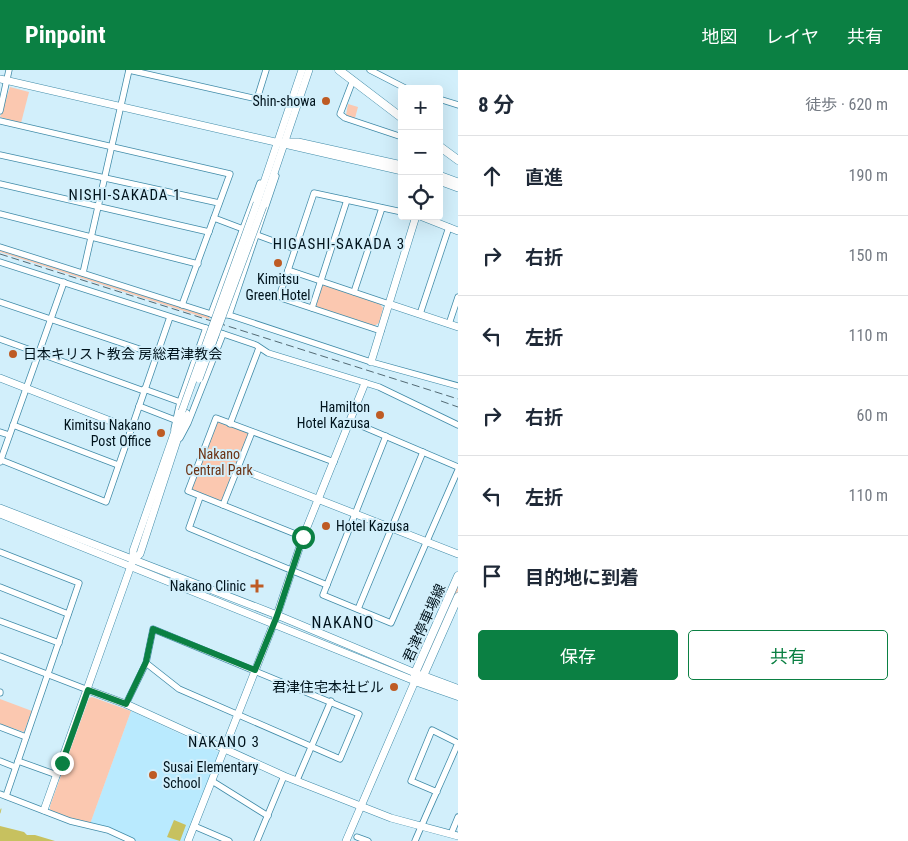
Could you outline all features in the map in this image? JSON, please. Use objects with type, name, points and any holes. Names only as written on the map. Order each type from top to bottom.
[{"type":"main road","points":[[339,70],[398,115]]},
{"type":"main road","points":[[443,149],[458,160]]},
{"type":"main road","name":"君津停車場線","points":[[418,677],[458,576]]},
{"type":"main road","name":"君津停車場線","points":[[418,677],[458,597]]},
{"type":"main road","name":"君津停車場線","points":[[418,677],[458,689]]},
{"type":"main road","name":"君津停車場線","points":[[418,677],[458,696]]},
{"type":"street","points":[[0,111],[3,80],[9,70]]},
{"type":"street","points":[[82,273],[129,70],[257,98],[266,70]]},
{"type":"street","points":[[281,142],[302,70]]},
{"type":"street","points":[[44,810],[133,560],[133,551],[260,205],[281,142],[309,70]]},
{"type":"street","points":[[370,70],[398,85]]},
{"type":"street","points":[[3,80],[398,170]]},
{"type":"street","points":[[353,80],[340,114],[345,118],[398,135]]},
{"type":"street","points":[[443,100],[458,104]]},
{"type":"street","points":[[0,121],[230,174],[182,305]]},
{"type":"street","points":[[281,142],[298,142],[398,164]]},
{"type":"street","points":[[0,155],[105,176],[219,203]]},
{"type":"street","points":[[211,314],[263,176],[275,159]]},
{"type":"street","points":[[229,315],[272,193],[275,159]]},
{"type":"street","points":[[443,176],[458,182]]},
{"type":"street","points":[[443,182],[458,188]]},
{"type":"street","points":[[0,184],[209,232]]},
{"type":"street","points":[[381,331],[281,297],[314,193],[398,211]]},
{"type":"street","points":[[312,308],[347,200]]},
{"type":"street","points":[[354,292],[382,208]]},
{"type":"street","points":[[0,214],[198,264]]},
{"type":"street","points":[[214,218],[243,229]]},
{"type":"street","points":[[371,362],[417,220]]},
{"type":"street","points":[[429,220],[458,231]]},
{"type":"street","points":[[420,314],[449,227]]},
{"type":"street","points":[[257,235],[295,249]]},
{"type":"street","points":[[0,247],[211,314],[229,315],[371,362],[458,386]]},
{"type":"street","points":[[0,262],[206,328],[268,353],[365,383],[458,425]]},
{"type":"street","points":[[288,270],[458,327]]},
{"type":"street","points":[[64,282],[0,461],[106,502],[170,317]]},
{"type":"street","points":[[449,324],[458,297]]},
{"type":"street","points":[[0,302],[156,355]]},
{"type":"street","points":[[176,437],[175,420],[206,328]]},
{"type":"street","points":[[176,437],[188,423],[223,334]]},
{"type":"street","points":[[0,339],[180,402]]},
{"type":"street","points":[[230,424],[259,348]]},
{"type":"street","points":[[0,378],[131,428]]},
{"type":"street","points":[[188,841],[277,616],[290,569],[365,383]]},
{"type":"street","points":[[139,406],[175,420]]},
{"type":"street","points":[[303,537],[188,491],[216,418],[334,462]]},
{"type":"street","points":[[350,422],[386,436],[423,452],[458,469],[391,623],[323,594],[386,436]]},
{"type":"street","points":[[13,425],[118,464]]},
{"type":"street","points":[[0,432],[9,435]]},
{"type":"street","points":[[223,506],[252,432]]},
{"type":"street","points":[[358,609],[423,452]]},
{"type":"street","points":[[238,468],[458,554]]},
{"type":"street","points":[[200,497],[189,528],[327,585]]},
{"type":"street","points":[[0,508],[277,616],[418,677]]},
{"type":"street","points":[[0,514],[273,624],[418,677]]},
{"type":"street","points":[[0,552],[79,583],[17,764],[3,795],[70,821],[108,830],[132,841]]},
{"type":"street","points":[[0,587],[68,614]]},
{"type":"street","points":[[0,621],[59,643]]},
{"type":"street","points":[[126,704],[146,662],[153,629],[359,714],[340,759],[179,689],[146,662]]},
{"type":"street","points":[[0,656],[126,704],[224,750],[360,806],[421,827],[454,835],[458,817]]},
{"type":"street","points":[[346,841],[418,677]]},
{"type":"street","points":[[297,780],[331,701]]},
{"type":"street","points":[[0,727],[26,737]]},
{"type":"street","points":[[415,841],[457,750],[458,743],[432,730],[411,781],[437,792]]},
{"type":"street","points":[[0,761],[57,775]]},
{"type":"street","points":[[257,841],[284,776]]},
{"type":"street","points":[[212,781],[268,816]]},
{"type":"street","points":[[194,826],[230,841]]},
{"type":"street","points":[[357,837],[368,841]]},
{"type":"shaded area","points":[[131,711],[219,752],[186,841],[136,841],[90,824]]},
{"type":"shaded area","points":[[174,820],[186,825],[180,841],[167,837]]},
{"type":"shaded area","points":[[0,826],[24,832],[27,835],[35,835],[55,841],[0,841]]},
{"type":"green space","points":[[10,87],[29,92],[21,123],[0,117]]},
{"type":"green space","points":[[348,104],[358,107],[355,118],[346,115]]},
{"type":"green space","points":[[0,249],[210,316],[209,319],[0,252]]},
{"type":"green space","points":[[324,284],[379,303],[383,308],[379,323],[374,326],[316,307],[321,286]]},
{"type":"green space","name":"Nakano Central Park","points":[[217,421],[249,434],[223,502],[190,490]]},
{"type":"green space","points":[[458,582],[458,591],[424,665],[422,665]]},
{"type":"green space","points":[[92,697],[131,711],[90,824],[70,820],[50,810],[50,806],[89,698]]},
{"type":"green space","points":[[0,699],[32,711],[24,732],[0,724]]},
{"type":"waterway","points":[[0,813],[1,809]]},
{"type":"railway","points":[[0,254],[458,399]]},
{"type":"railway","points":[[441,401],[458,407]]},
{"type":"place","name":"Shin-showa","points":[[326,101]]},
{"type":"place","name":"Kimitsu Green Hotel","points":[[278,263]]},
{"type":"place","name":"日本キリスト教会 房総君津教会","points":[[13,354]]},
{"type":"place","name":"Hamilton Hotel Kazusa","points":[[380,415]]},
{"type":"place","name":"Kimitsu Nakano Post Office","points":[[161,433]]},
{"type":"place","name":"Hotel Kazusa","points":[[326,526]]},
{"type":"place","name":"Nakano Clinic","points":[[257,586]]},
{"type":"place","name":"君津住宅本社ビル","points":[[394,687]]},
{"type":"place","name":"Susai Elementary School","points":[[153,775]]},
{"type":"district","name":"NISHI-SAKADA 1","points":[[125,195]]},
{"type":"district","name":"HIGASHI-SAKADA 3","points":[[339,244]]},
{"type":"district","name":"NAKANO","points":[[343,622]]},
{"type":"district","name":"NAKANO 3","points":[[224,742]]},
{"type":"route","points":[[62,763],[88,690],[126,704],[146,662],[153,629],[255,670],[277,616],[290,569],[303,537]]}]
